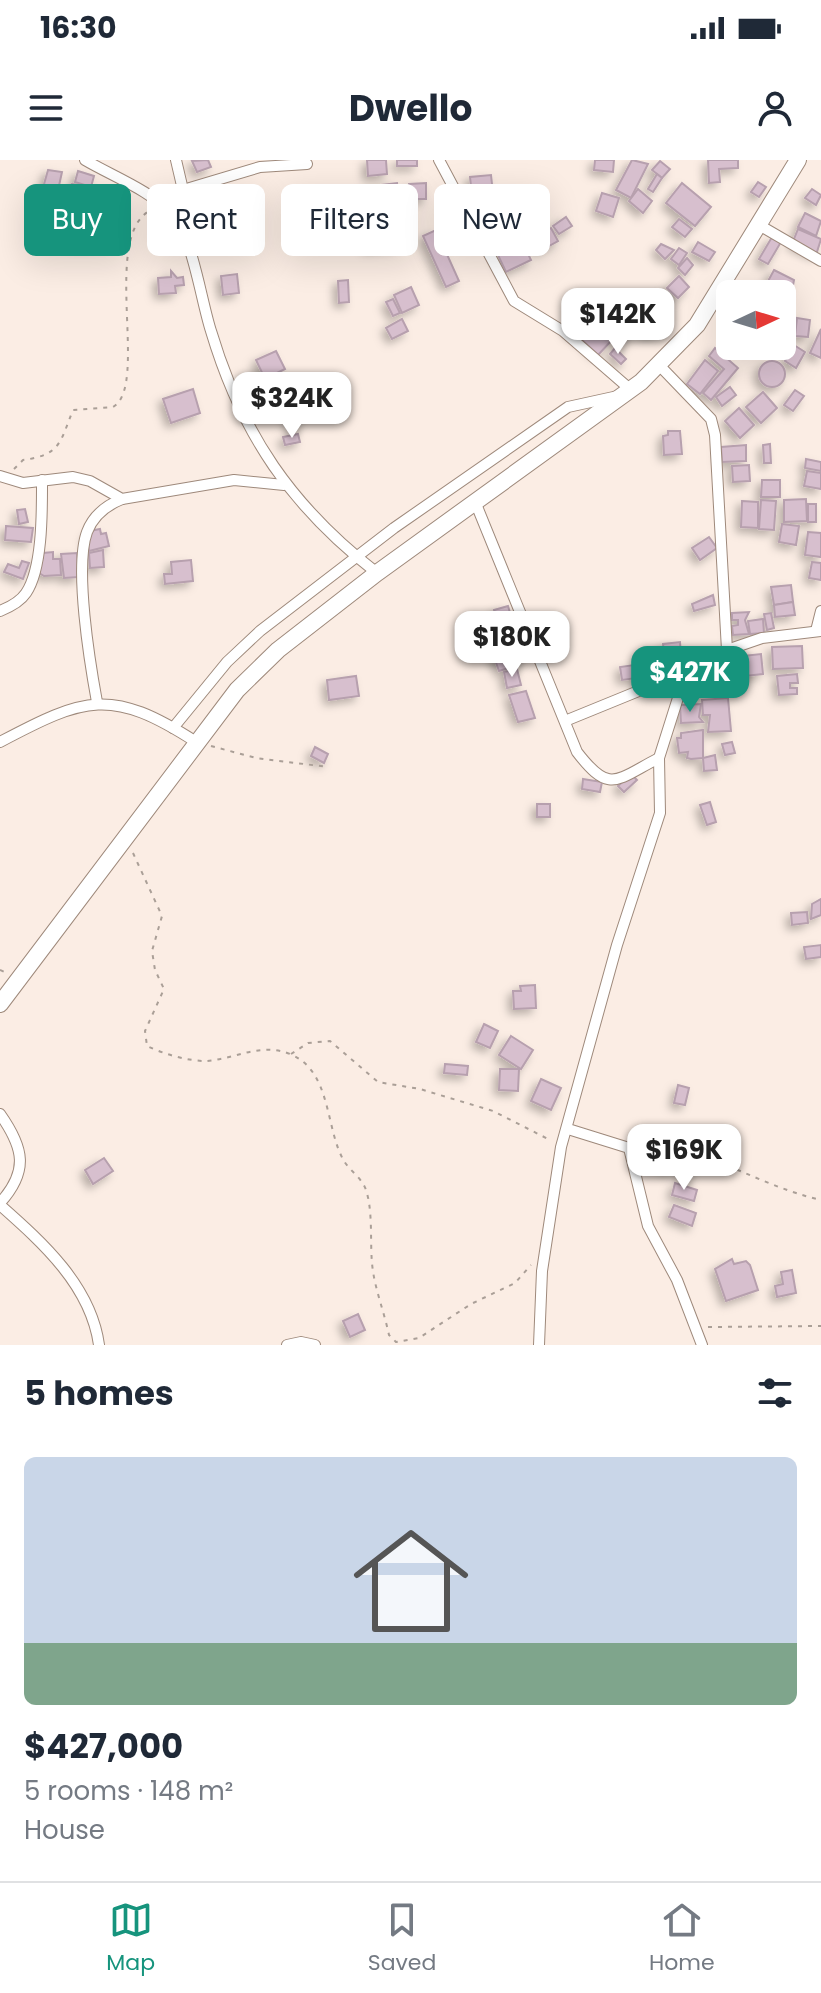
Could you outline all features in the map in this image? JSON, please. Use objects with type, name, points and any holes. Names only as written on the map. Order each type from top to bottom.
[{"type":"main road","points":[[0,1004],[237,690],[278,650],[377,573],[476,504],[659,365],[697,325],[798,160]]},
{"type":"street","points":[[85,160],[147,197]]},
{"type":"street","points":[[176,160],[182,184]]},
{"type":"street","points":[[439,160],[514,301],[563,331],[627,392]]},
{"type":"street","points":[[203,184],[260,167],[307,164]]},
{"type":"street","points":[[759,225],[821,261]]},
{"type":"street","points":[[189,256],[212,335],[258,444],[284,485],[309,515],[377,573]]},
{"type":"street","points":[[659,365],[711,419],[715,435],[727,650]]},
{"type":"street","points":[[173,728],[227,662],[356,556],[568,407],[627,392]]},
{"type":"street","points":[[3,477],[23,483],[73,477],[90,481],[122,499]]},
{"type":"street","points":[[0,611],[24,597],[31,585],[41,525],[42,480]]},
{"type":"street","points":[[97,702],[87,624],[84,545],[87,531],[98,514],[122,499],[234,480],[284,485]]},
{"type":"street","points":[[476,504],[577,752],[596,776],[605,781],[617,779],[659,758]]},
{"type":"street","points":[[565,721],[692,669],[727,650],[762,638],[819,631],[821,611]]},
{"type":"street","points":[[539,1345],[542,1271],[561,1147],[617,945],[660,813],[659,758],[683,682],[692,669]]},
{"type":"street","points":[[0,742],[77,706],[97,702],[122,706],[173,728],[196,742]]},
{"type":"street","points":[[0,1114],[16,1141],[21,1160],[16,1185],[0,1204],[23,1224],[81,1291],[96,1323],[99,1345]]},
{"type":"street","points":[[568,1129],[623,1144],[632,1154],[648,1226],[677,1280],[702,1345]]},
{"type":"street","points":[[287,1345],[301,1342],[315,1345]]},
{"type":"path","points":[[3,477],[23,460],[42,457],[61,443],[73,410],[113,407],[123,397],[131,243],[142,216],[147,214]]},
{"type":"path","points":[[196,742],[256,758],[328,767]]},
{"type":"path","points":[[121,843],[138,860],[162,916],[152,951],[155,970],[164,989],[145,1031],[147,1046],[186,1059],[206,1061],[254,1050],[291,1054],[310,1070],[319,1085],[334,1139],[345,1163],[366,1190],[372,1268],[389,1335],[396,1342],[419,1338],[471,1304],[515,1283],[535,1260]]},
{"type":"path","points":[[291,1054],[308,1043],[330,1041],[378,1082],[420,1089],[493,1111],[561,1147]]},
{"type":"path","points":[[623,1144],[675,1146],[717,1159],[778,1189],[821,1200]]},
{"type":"path","points":[[695,1328],[821,1326]]},
{"type":"building","points":[[208,160],[211,167],[197,172],[192,161]]},
{"type":"building","points":[[367,160],[386,160],[387,174],[368,176]]},
{"type":"building","points":[[397,160],[417,160],[417,166],[397,166]]},
{"type":"building","points":[[595,160],[614,160],[613,172],[594,170]]},
{"type":"building","points":[[632,160],[648,164],[631,198],[616,190]]},
{"type":"building","points":[[708,160],[738,160],[738,168],[719,169],[720,182],[709,183]]},
{"type":"building","points":[[660,161],[670,169],[662,178],[652,170]]},
{"type":"building","points":[[48,170],[62,172],[59,184],[44,184]]},
{"type":"building","points":[[78,171],[94,176],[92,184],[75,182]]},
{"type":"building","points":[[657,174],[662,178],[653,192],[648,189]]},
{"type":"building","points":[[491,175],[492,184],[471,184],[470,177]]},
{"type":"building","points":[[758,182],[766,187],[759,197],[751,192]]},
{"type":"building","points":[[426,183],[426,199],[418,199],[418,184],[409,184]]},
{"type":"building","points":[[682,183],[711,207],[695,226],[666,203]]},
{"type":"building","points":[[638,189],[652,201],[643,213],[629,201]]},
{"type":"building","points":[[812,189],[821,195],[816,205],[805,198]]},
{"type":"building","points":[[602,193],[619,198],[613,217],[596,211]]},
{"type":"building","points":[[805,213],[821,221],[816,236],[798,227]]},
{"type":"building","points":[[566,217],[572,226],[559,234],[553,226]]},
{"type":"building","points":[[679,219],[692,229],[685,237],[672,227]]},
{"type":"building","points":[[550,229],[558,241],[550,245]]},
{"type":"building","points":[[798,229],[821,239],[816,255],[792,244]]},
{"type":"building","points":[[434,231],[434,256],[448,256],[459,281],[446,287],[423,236]]},
{"type":"building","points":[[772,237],[781,242],[768,264],[759,259]]},
{"type":"building","points":[[698,242],[715,252],[709,261],[692,252]]},
{"type":"building","points":[[661,244],[674,250],[665,259],[656,250]]},
{"type":"building","points":[[679,248],[687,253],[679,265],[671,259]]},
{"type":"building","points":[[498,256],[529,256],[531,260],[506,272]]},
{"type":"building","points":[[687,258],[693,265],[685,275],[678,268]]},
{"type":"building","points":[[774,270],[794,280],[769,280]]},
{"type":"building","points":[[171,271],[177,278],[183,277],[184,285],[175,286],[176,293],[159,294],[158,278],[171,277]]},
{"type":"building","points":[[237,274],[239,293],[223,295],[221,276]]},
{"type":"building","points":[[679,276],[689,287],[678,298],[667,288]]},
{"type":"building","points":[[348,280],[349,302],[339,303],[338,281]]},
{"type":"building","points":[[411,287],[419,305],[402,313],[394,295]]},
{"type":"building","points":[[393,299],[400,313],[393,316],[386,302]]},
{"type":"building","points":[[605,304],[632,328],[626,336],[598,312]]},
{"type":"building","points":[[651,310],[663,321],[651,334],[639,323]]},
{"type":"building","points":[[797,318],[810,320],[808,337],[796,336]]},
{"type":"building","points":[[402,319],[408,331],[392,339],[386,328]]},
{"type":"building","points":[[597,324],[613,339],[598,355],[582,340]]},
{"type":"building","points":[[821,329],[821,358],[810,353]]},
{"type":"building","points":[[796,346],[805,352],[796,368],[785,361],[796,360]]},
{"type":"building","points":[[615,348],[626,359],[621,364],[610,354]]},
{"type":"building","points":[[715,348],[716,360],[729,360],[738,368],[711,400],[703,393],[724,369],[709,356]]},
{"type":"building","points":[[276,351],[285,369],[265,379],[256,360]]},
{"type":"building","points":[[705,360],[718,371],[700,394],[687,384]]},
{"type":"building","points":[[772,361],[781,365],[785,374],[781,383],[772,387],[763,383],[759,374],[763,365]]},
{"type":"building","points":[[730,387],[736,395],[722,406],[716,397]]},
{"type":"building","points":[[193,389],[200,413],[171,423],[163,399]]},
{"type":"building","points":[[795,390],[804,396],[793,411],[784,405]]},
{"type":"building","points":[[763,392],[777,408],[761,423],[746,407]]},
{"type":"building","points":[[739,408],[754,425],[740,438],[725,421]]},
{"type":"building","points":[[668,431],[680,431],[682,454],[664,455],[663,436],[668,435]]},
{"type":"building","points":[[298,434],[300,442],[285,445],[283,437]]},
{"type":"building","points":[[770,444],[771,463],[764,463],[763,445]]},
{"type":"building","points":[[746,445],[746,461],[722,462],[721,447]]},
{"type":"building","points":[[806,459],[821,462],[821,471],[805,468]]},
{"type":"building","points":[[749,465],[750,481],[733,482],[732,466]]},
{"type":"building","points":[[807,471],[821,473],[821,489],[804,486]]},
{"type":"building","points":[[762,480],[780,480],[780,497],[761,497]]},
{"type":"building","points":[[806,499],[807,521],[784,522],[784,500]]},
{"type":"building","points":[[761,500],[776,501],[774,530],[759,529]]},
{"type":"building","points":[[742,501],[758,502],[758,528],[741,527]]},
{"type":"building","points":[[808,504],[816,504],[816,522],[808,522]]},
{"type":"building","points":[[25,509],[28,522],[19,524],[17,510]]},
{"type":"building","points":[[782,524],[799,526],[796,545],[779,542]]},
{"type":"building","points":[[6,526],[33,528],[31,542],[5,540]]},
{"type":"building","points":[[100,529],[101,534],[106,533],[109,546],[89,551],[87,537],[90,531]]},
{"type":"building","points":[[808,532],[821,533],[821,557],[805,555]]},
{"type":"building","points":[[709,537],[717,548],[700,560],[692,548]]},
{"type":"building","points":[[103,550],[104,567],[90,568],[89,553]]},
{"type":"building","points":[[53,552],[53,559],[60,559],[61,575],[44,576],[39,573],[38,558],[43,558],[43,553]]},
{"type":"building","points":[[77,553],[79,577],[64,578],[61,554]]},
{"type":"building","points":[[191,560],[193,581],[165,584],[164,574],[172,574],[171,562]]},
{"type":"building","points":[[22,561],[29,563],[23,579],[4,572],[8,564],[19,568]]},
{"type":"building","points":[[812,562],[821,563],[821,580],[809,578]]},
{"type":"building","points":[[791,585],[793,602],[774,605],[771,587]]},
{"type":"building","points":[[713,595],[715,605],[694,611],[692,604]]},
{"type":"building","points":[[793,602],[795,615],[775,617],[774,605]]},
{"type":"building","points":[[508,606],[515,629],[501,633],[494,610]]},
{"type":"building","points":[[749,612],[745,620],[749,634],[733,635],[732,626],[738,625],[738,620],[732,620],[732,613]]},
{"type":"building","points":[[771,613],[774,628],[767,630],[764,614]]},
{"type":"building","points":[[763,619],[764,633],[750,634],[748,621]]},
{"type":"building","points":[[680,642],[682,668],[666,670],[663,644]]},
{"type":"building","points":[[523,644],[526,658],[512,661],[509,646]]},
{"type":"building","points":[[802,646],[803,668],[773,669],[772,647]]},
{"type":"building","points":[[506,650],[512,667],[499,671],[493,654]]},
{"type":"building","points":[[761,654],[763,674],[736,677],[734,657]]},
{"type":"building","points":[[634,665],[637,678],[622,680],[620,667]]},
{"type":"building","points":[[517,669],[521,685],[507,688],[504,672]]},
{"type":"building","points":[[797,674],[798,683],[790,683],[790,688],[797,688],[797,694],[779,695],[777,676]]},
{"type":"building","points":[[356,676],[359,696],[329,700],[327,680]]},
{"type":"building","points":[[526,691],[535,718],[518,722],[509,695]]},
{"type":"building","points":[[728,698],[731,731],[708,732],[710,715],[703,715],[702,700]]},
{"type":"building","points":[[701,704],[699,717],[703,722],[681,723],[680,705]]},
{"type":"building","points":[[703,730],[703,758],[691,759],[687,758],[688,752],[679,753],[677,738],[681,738],[681,733]]},
{"type":"building","points":[[732,742],[735,753],[725,755],[722,744]]},
{"type":"building","points":[[315,747],[328,754],[324,763],[311,756]]},
{"type":"building","points":[[715,755],[717,770],[704,771],[703,758]]},
{"type":"building","points":[[631,774],[637,780],[624,792],[618,786]]},
{"type":"building","points":[[583,779],[602,782],[600,792],[582,789]]},
{"type":"building","points":[[710,802],[716,822],[707,825],[700,805]]},
{"type":"building","points":[[537,804],[550,804],[550,817],[537,817]]},
{"type":"building","points":[[821,899],[821,915],[811,919],[812,904]]},
{"type":"building","points":[[807,912],[808,923],[792,925],[791,913]]},
{"type":"building","points":[[821,945],[821,957],[806,959],[804,947]]},
{"type":"building","points":[[535,985],[536,1008],[514,1009],[513,991],[521,991],[520,986]]},
{"type":"building","points":[[484,1024],[498,1031],[490,1048],[476,1042]]},
{"type":"building","points":[[511,1036],[533,1050],[521,1069],[499,1055]]},
{"type":"building","points":[[445,1064],[468,1066],[467,1075],[444,1073]]},
{"type":"building","points":[[500,1069],[519,1069],[518,1091],[499,1090]]},
{"type":"building","points":[[541,1079],[561,1088],[551,1110],[531,1101]]},
{"type":"building","points":[[678,1085],[689,1088],[685,1105],[674,1103]]},
{"type":"building","points":[[647,1146],[676,1154],[672,1170],[643,1162]]},
{"type":"building","points":[[104,1158],[113,1171],[93,1184],[85,1170]]},
{"type":"building","points":[[675,1183],[697,1190],[694,1201],[672,1195]]},
{"type":"building","points":[[674,1205],[696,1213],[692,1226],[669,1217]]},
{"type":"building","points":[[732,1259],[734,1264],[746,1261],[750,1265],[758,1290],[726,1301],[715,1269]]},
{"type":"building","points":[[792,1270],[796,1293],[777,1297],[775,1286],[783,1284],[781,1272]]},
{"type":"building","points":[[358,1314],[365,1330],[350,1337],[343,1321]]}]
